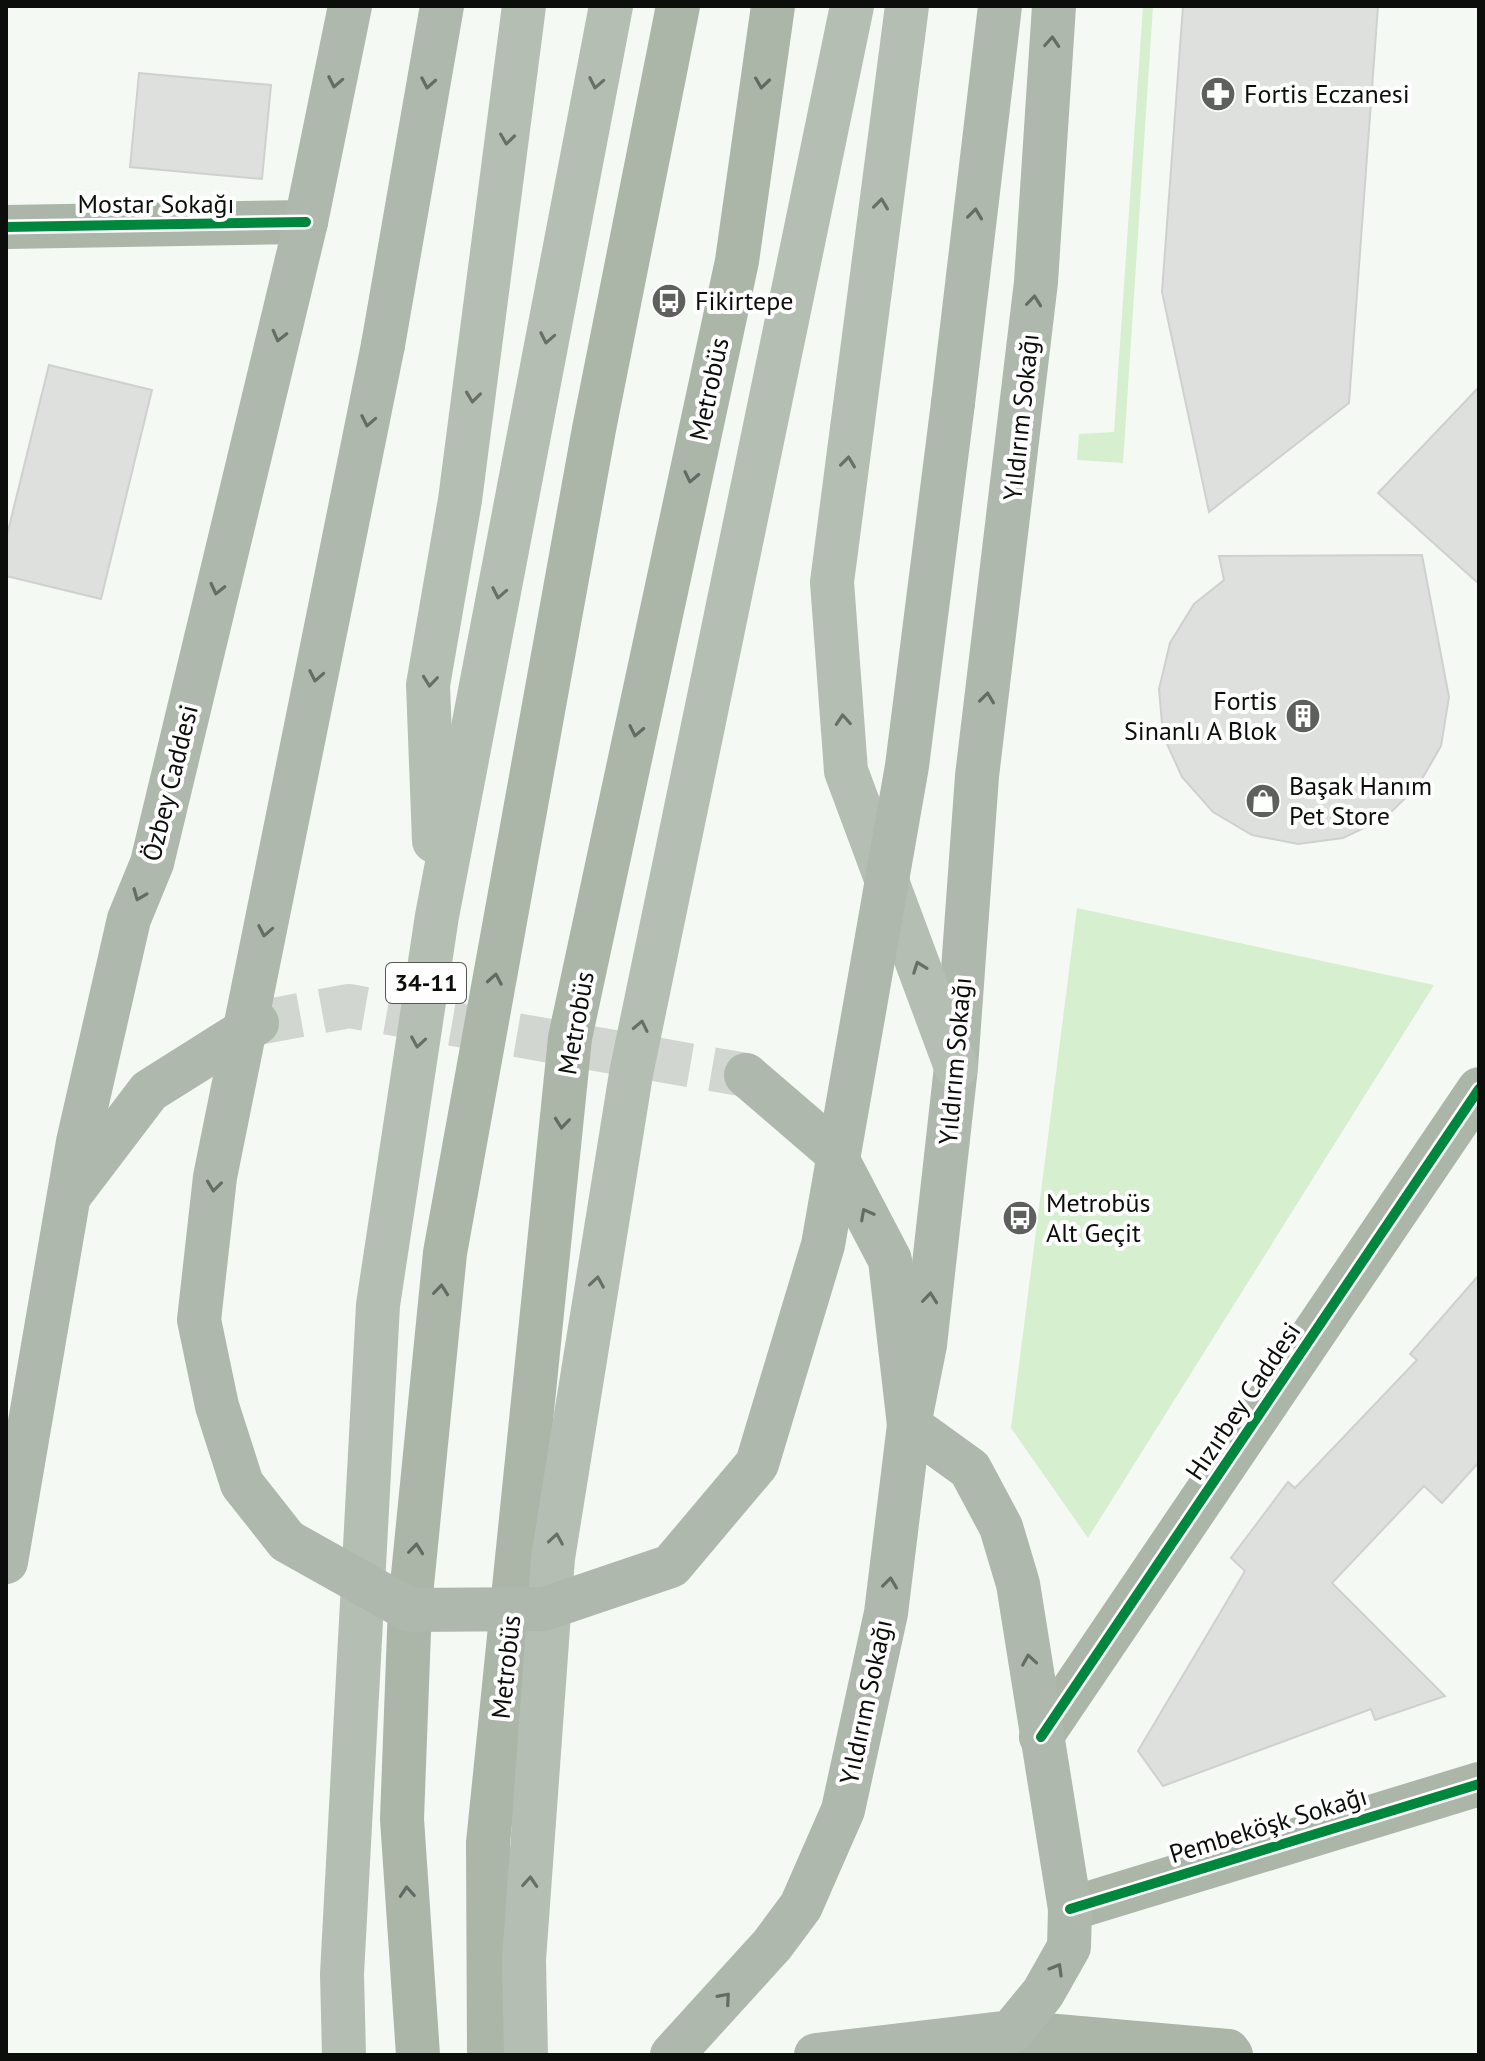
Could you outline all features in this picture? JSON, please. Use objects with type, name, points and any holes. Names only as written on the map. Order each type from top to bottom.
[{"type":"highway","points":[[437,916],[428,685],[460,500],[524,6]]},
{"type":"highway","name":"34-11","points":[[344,2055],[342,1974],[378,1305],[437,916],[611,6]]},
{"type":"highway","points":[[526,2055],[506,1955],[553,1558],[631,1074],[852,6]]},
{"type":"highway","points":[[907,6],[832,582],[846,771],[956,1067]]},
{"type":"main road","name":"Özbey Caddesi","points":[[6,1562],[78,1142],[129,919],[152,863],[306,222],[350,6]]},
{"type":"main road","points":[[442,6],[383,345],[215,1177],[199,1320],[217,1406],[242,1484],[287,1541],[410,1610],[544,1609],[671,1566],[757,1464],[823,1245],[907,766],[1000,6]]},
{"type":"main road","name":"Yıldırım Sokağı","points":[[672,2055],[772,1945],[801,1906],[843,1810],[886,1613],[909,1425],[925,1345],[956,1067],[977,776],[1036,282],[1054,6]]},
{"type":"main road","points":[[69,1197],[149,1091],[257,1023]]},
{"type":"main road","points":[[746,1075],[832,1149],[890,1260],[909,1425],[970,1469],[1001,1527],[1018,1584],[1070,1909],[1069,1947],[1043,1993],[1011,2032],[816,2055]]},
{"type":"street","points":[[418,2055],[402,1819],[410,1605],[445,1253],[594,429],[678,6]]},
{"type":"street","name":"Metrobüs","points":[[489,2055],[506,1955],[488,1843],[570,1038],[737,261],[773,6]]},
{"type":"street","name":"Mostar Sokağı","points":[[6,227],[306,222]]},
{"type":"street","name":"Hızırbey Caddesi","points":[[1041,1737],[1479,1089]]},
{"type":"street","points":[[1414,1189],[1479,1138]]},
{"type":"street","name":"Pembeköşk Sokağı","points":[[1070,1909],[1479,1784]]},
{"type":"street","points":[[1011,2032],[1228,2051],[1231,2055]]},
{"type":"green space","points":[[1143,6],[1153,6],[1123,463],[1077,460],[1079,434],[1114,432]]},
{"type":"green space","points":[[1077,908],[1434,985],[1088,1538],[1011,1428]]},
{"type":"building","points":[[1183,6],[1378,6],[1349,403],[1209,512],[1162,292]]},
{"type":"building","points":[[139,73],[271,85],[262,179],[130,167]]},
{"type":"building","points":[[49,365],[152,390],[101,599],[6,576],[6,539]]},
{"type":"building","points":[[1479,387],[1479,584],[1378,493]]},
{"type":"building","name":"Fortis Sinanlı A Blok","points":[[1422,555],[1449,697],[1441,746],[1418,786],[1385,818],[1343,838],[1298,844],[1252,835],[1213,812],[1182,777],[1163,735],[1159,689],[1170,643],[1194,604],[1224,580],[1219,556]]},
{"type":"building","points":[[1479,1275],[1479,1462],[1442,1503],[1424,1486],[1332,1583],[1445,1696],[1375,1720],[1371,1709],[1163,1786],[1138,1751],[1245,1571],[1231,1558],[1288,1482],[1295,1488],[1417,1360],[1410,1354]]},
{"type":"tunnel","points":[[257,1023],[349,1006],[746,1075]]},
{"type":"cycle path","points":[[6,227],[306,222]]},
{"type":"cycle path","points":[[1041,1737],[1479,1089]]},
{"type":"cycle path","points":[[1070,1909],[1479,1784]]},
{"type":"place","name":"Fortis Eczanesi","points":[[1218,94]]},
{"type":"place","name":"Fikirtepe","points":[[669,301]]},
{"type":"place","name":"Fortis Sinanlı A Blok","points":[[1303,716]]},
{"type":"place","name":"Başak Hanım Pet Store","points":[[1263,801]]},
{"type":"place","name":"Metrobüs Alt Geçit","points":[[1020,1218]]}]
